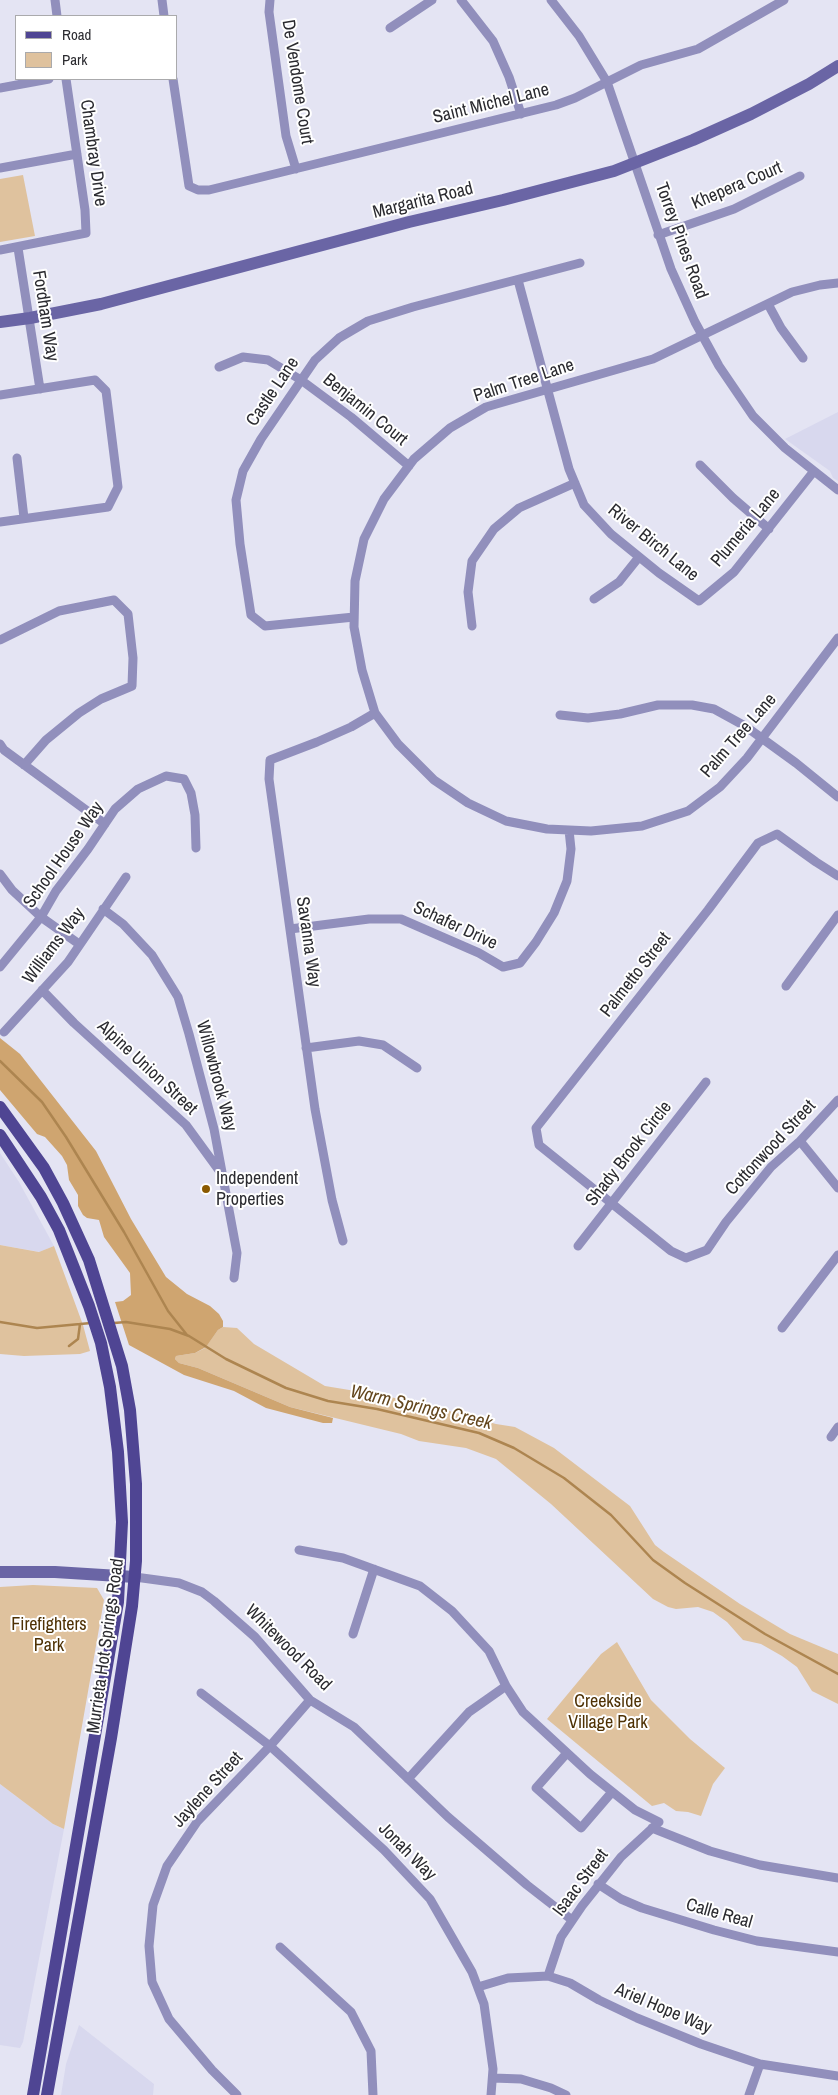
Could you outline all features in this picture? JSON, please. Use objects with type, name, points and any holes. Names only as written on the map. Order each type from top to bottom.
[{"type":"main road","name":"Margarita Road","points":[[0,322],[30,318],[109,301],[409,222],[504,200],[614,171],[752,114],[809,84],[838,66]]},
{"type":"main road","name":"Murrieta Hot Springs Road","points":[[0,1107],[44,1168],[63,1203],[89,1260],[115,1344],[128,1401],[134,1452],[137,1520],[136,1577],[111,1738],[47,2095]]},
{"type":"main road","name":"Murrieta Hot Springs Road","points":[[0,1135],[41,1197],[59,1230],[89,1306],[110,1387],[118,1452],[122,1522],[118,1602],[33,2095]]},
{"type":"main road","name":"Whitewood Road","points":[[0,1572],[55,1572],[136,1577]]},
{"type":"main road","points":[[54,2049],[49,2045],[48,2033],[58,1972],[56,1962]]},
{"type":"street","points":[[55,0],[57,15]]},
{"type":"street","points":[[162,0],[164,15]]},
{"type":"street","name":"De Vendome Court","points":[[270,0],[269,12],[286,136],[296,169]]},
{"type":"street","points":[[390,28],[432,0]]},
{"type":"street","points":[[461,0],[493,40],[509,77],[521,114]]},
{"type":"street","name":"Torrey Pines Road","points":[[550,0],[578,36],[607,82],[636,162],[658,235],[671,269],[719,366],[753,416],[785,448],[838,490]]},
{"type":"street","name":"Saint Michel Lane","points":[[173,80],[189,186],[198,190],[209,190],[521,114],[575,98],[641,66],[698,49],[784,0]]},
{"type":"street","points":[[0,88],[44,80]]},
{"type":"street","name":"Chambray Drive","points":[[18,248],[86,233],[85,210],[66,80]]},
{"type":"street","points":[[0,168],[77,154]]},
{"type":"street","name":"Khepera Court","points":[[658,235],[734,208],[800,176]]},
{"type":"street","points":[[0,250],[18,248]]},
{"type":"street","name":"Fordham Way","points":[[18,248],[40,389]]},
{"type":"street","name":"Castle Lane","points":[[354,617],[265,626],[251,615],[240,544],[236,500],[243,472],[261,439],[315,360],[339,338],[368,321],[413,307],[580,263]]},
{"type":"street","name":"River Birch Lane","points":[[518,280],[569,469],[584,505],[611,534],[699,601]]},
{"type":"street","name":"Palm Tree Lane","points":[[838,284],[820,285],[792,292],[653,359],[486,407],[450,428],[414,459],[384,499],[364,539],[354,581],[354,627],[362,670],[375,713],[398,744],[434,780],[468,803],[506,821],[548,829],[590,831],[642,826],[688,811],[720,787],[762,738],[838,638]]},
{"type":"street","points":[[768,304],[780,328],[803,358]]},
{"type":"street","name":"Benjamin Court","points":[[219,367],[244,357],[268,360],[301,380],[351,417],[409,466]]},
{"type":"street","points":[[0,394],[95,380],[106,391],[118,487],[108,507],[0,522]]},
{"type":"street","points":[[17,458],[24,518]]},
{"type":"street","points":[[700,466],[769,529]]},
{"type":"street","name":"Plumeria Lane","points":[[699,601],[734,572],[814,471]]},
{"type":"street","points":[[472,626],[468,592],[472,561],[494,529],[519,508],[575,483]]},
{"type":"street","points":[[594,599],[619,582],[639,557]]},
{"type":"street","points":[[0,640],[59,611],[114,600],[128,614],[133,658],[132,686],[101,699],[79,713],[46,740],[24,765]]},
{"type":"street","points":[[560,715],[588,718],[620,714],[658,704],[692,704],[714,709],[762,738],[838,797]]},
{"type":"street","name":"Savanna Way","points":[[343,1241],[332,1200],[306,1048],[268,778],[270,760],[351,727],[375,713]]},
{"type":"street","points":[[0,744],[4,750],[105,824]]},
{"type":"street","name":"School House Way","points":[[0,967],[41,917],[56,891],[115,809],[138,789],[166,776],[184,779],[192,800],[196,848]]},
{"type":"street","name":"Schafer Drive","points":[[290,929],[369,918],[401,919],[471,949],[503,967],[520,963],[554,913],[567,881],[571,849],[569,830]]},
{"type":"street","name":"Palmetto Street","points":[[612,1202],[539,1145],[536,1128],[708,910],[758,843],[777,834],[838,876]]},
{"type":"street","points":[[0,874],[6,883],[41,917],[79,944]]},
{"type":"street","name":"Williams Way","points":[[4,1032],[68,962],[126,877]]},
{"type":"street","points":[[0,892],[6,883]]},
{"type":"street","name":"Willowbrook Way","points":[[103,909],[123,924],[152,955],[178,997],[214,1130],[223,1175],[237,1253],[234,1278]]},
{"type":"street","points":[[786,986],[838,915]]},
{"type":"street","name":"Alpine Union Street","points":[[42,990],[186,1125],[223,1175]]},
{"type":"street","points":[[306,1048],[359,1041],[383,1045],[418,1068]]},
{"type":"street","name":"Shady Brook Circle","points":[[578,1246],[706,1082]]},
{"type":"street","name":"Cottonwood Street","points":[[612,1202],[670,1251],[686,1258],[707,1250],[726,1222],[771,1167],[800,1141],[838,1100]]},
{"type":"street","points":[[800,1141],[838,1188]]},
{"type":"street","points":[[782,1328],[838,1255]]},
{"type":"street","points":[[831,1437],[838,1427]]},
{"type":"street","points":[[299,1550],[343,1558],[420,1586],[452,1611],[489,1651],[506,1686],[523,1712],[612,1792],[655,1825],[710,1851],[751,1863],[838,1878]]},
{"type":"street","points":[[353,1634],[374,1569]]},
{"type":"street","name":"Whitewood Road","points":[[136,1577],[179,1582],[202,1592],[214,1601],[255,1637],[310,1700],[354,1728],[527,1885],[572,1920]]},
{"type":"street","points":[[408,1779],[469,1712],[506,1686]]},
{"type":"street","name":"Jonah Way","points":[[201,1693],[270,1746],[384,1850],[430,1899],[478,1987],[484,2004],[494,2069],[491,2095]]},
{"type":"street","name":"Jaylene Street","points":[[237,2095],[212,2070],[169,2019],[152,1982],[149,1946],[153,1905],[167,1866],[197,1822],[270,1746],[310,1700]]},
{"type":"street","points":[[567,1753],[536,1788],[581,1828],[612,1792]]},
{"type":"street","name":"Isaac Street","points":[[548,1976],[562,1937],[572,1920],[620,1857],[655,1825]]},
{"type":"street","name":"Calle Real","points":[[598,1884],[620,1899],[642,1908],[714,1930],[757,1941],[838,1952]]},
{"type":"street","points":[[280,1947],[351,2012],[371,2051],[373,2095]]},
{"type":"street","name":"Ariel Hope Way","points":[[478,1987],[508,1978],[548,1976],[570,1983],[599,2000],[637,2018],[700,2044],[760,2064],[838,2076]]},
{"type":"street","points":[[750,2095],[760,2064]]},
{"type":"street","points":[[492,2078],[522,2079],[566,2095]]},
{"type":"shaded area","points":[[838,412],[838,481],[833,478],[830,471],[785,439]]},
{"type":"shaded area","points":[[0,1038],[20,1054],[96,1151],[131,1219],[166,1277],[187,1294],[210,1306],[219,1314],[223,1321],[223,1327],[218,1330],[206,1347],[195,1353],[176,1356],[175,1359],[179,1363],[198,1368],[290,1407],[333,1418],[332,1423],[323,1423],[266,1408],[234,1391],[184,1375],[129,1345],[115,1302],[123,1301],[131,1295],[130,1273],[104,1237],[99,1220],[87,1218],[83,1215],[78,1206],[78,1195],[69,1180],[67,1165],[62,1156],[45,1137],[37,1134],[0,1090]]},
{"type":"shaded area","points":[[0,1153],[19,1182],[54,1246],[40,1252],[0,1245]]},
{"type":"shaded area","points":[[0,1784],[53,1824],[64,1829],[23,2042],[20,2048],[0,2045]]},
{"type":"shaded area","points":[[79,2025],[154,2084],[153,2095],[61,2095],[66,2064]]},
{"type":"green space","points":[[23,175],[35,236],[0,242],[0,179]]},
{"type":"green space","points":[[0,1245],[39,1252],[54,1246],[83,1325],[90,1351],[80,1354],[24,1356],[0,1354]]},
{"type":"green space","points":[[223,1327],[237,1328],[254,1344],[325,1386],[386,1396],[496,1424],[515,1427],[554,1448],[630,1506],[655,1545],[664,1552],[740,1604],[790,1634],[838,1654],[838,1704],[812,1691],[797,1667],[761,1644],[743,1640],[727,1622],[713,1612],[698,1607],[676,1609],[653,1599],[551,1504],[496,1459],[466,1448],[419,1441],[401,1434],[290,1407],[198,1368],[179,1363],[175,1359],[176,1356],[195,1353],[205,1348],[218,1330]]},
{"type":"green space","name":"Firefighters Park","points":[[33,1585],[97,1588],[104,1600],[64,1829],[53,1824],[0,1784],[0,1587]]},
{"type":"green space","name":"Creekside Village Park","points":[[617,1642],[651,1700],[690,1739],[725,1768],[713,1784],[701,1816],[676,1811],[664,1803],[652,1806],[547,1719],[601,1654]]},
{"type":"waterway","points":[[0,1061],[42,1102],[66,1137],[124,1232],[168,1311],[187,1335]]},
{"type":"waterway","name":"Warm Springs Creek","points":[[0,1322],[37,1328],[91,1323]]},
{"type":"waterway","name":"Warm Springs Creek","points":[[114,1323],[126,1322],[170,1329],[189,1336],[226,1359],[286,1388],[328,1401],[377,1409],[479,1433],[514,1448],[564,1478],[611,1515],[653,1560],[685,1583],[765,1634],[838,1674]]},
{"type":"waterway","points":[[69,1346],[78,1339],[80,1324]]},
{"type":"place","name":"Independent Properties","points":[[206,1189]]}]
